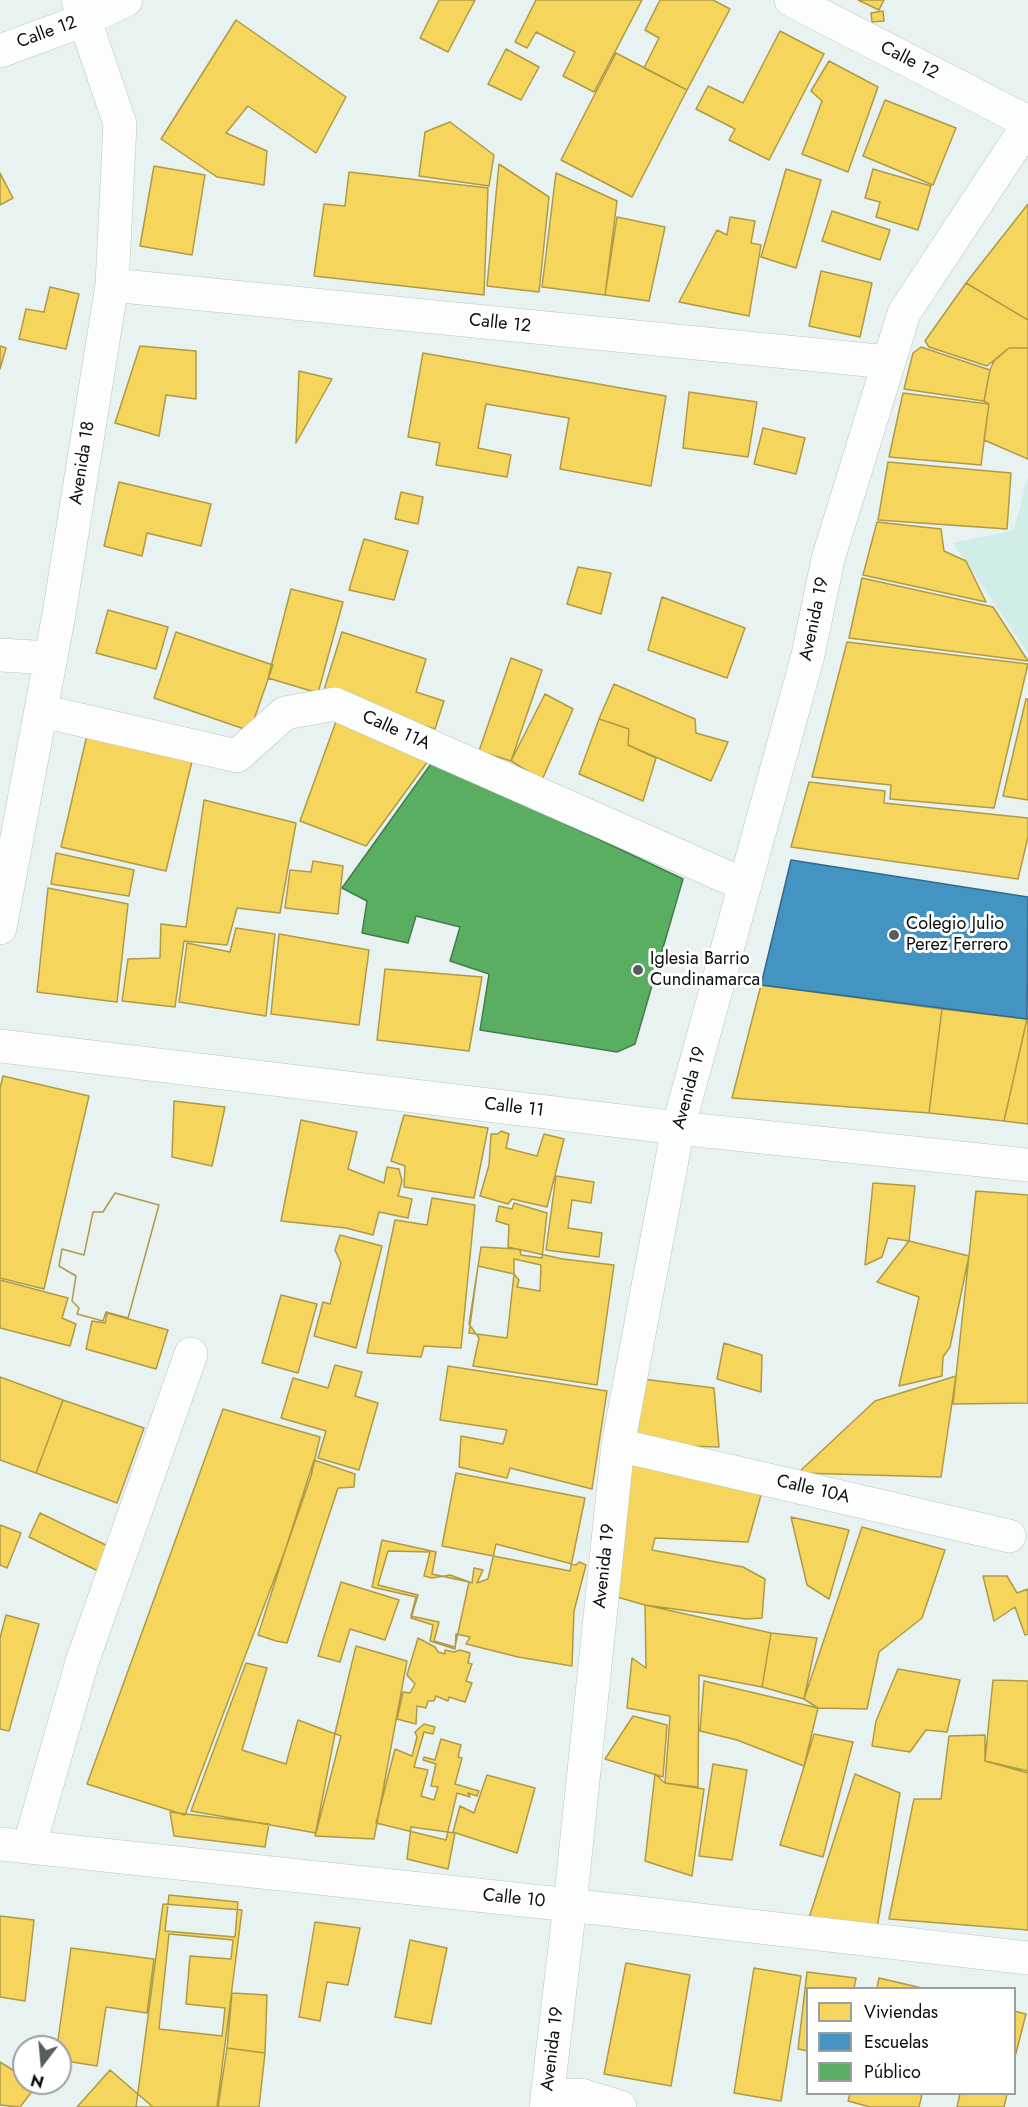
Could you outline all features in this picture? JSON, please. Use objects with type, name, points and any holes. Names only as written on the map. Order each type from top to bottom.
[{"type":"street","name":"Calle 12","points":[[0,51],[81,10],[126,0]]},
{"type":"street","name":"Calle 12","points":[[791,0],[1028,123]]},
{"type":"street","name":"Avenida 18","points":[[0,928],[42,711],[112,285],[120,124],[81,10]]},
{"type":"street","name":"Avenida 19","points":[[547,2102],[618,1445],[678,1128],[808,655],[828,559],[904,313],[1028,123]]},
{"type":"street","name":"Calle 12","points":[[112,285],[888,362]]},
{"type":"street","points":[[0,655],[51,658]]},
{"type":"street","name":"Calle 11A","points":[[42,711],[237,756],[285,713],[336,704],[745,885]]},
{"type":"street","name":"Calle 11","points":[[0,1046],[678,1128],[1028,1165]]},
{"type":"street","points":[[15,1845],[191,1354]]},
{"type":"street","name":"Calle 10A","points":[[618,1445],[1009,1536]]},
{"type":"street","name":"Calle 10","points":[[15,1845],[570,1905],[1028,1958]]},
{"type":"street","points":[[547,2102],[581,2095],[620,2107]]},
{"type":"shaded area","points":[[1028,476],[1028,653],[953,543],[1014,530]]},
{"type":"building: Viviendas","points":[[439,0],[475,0],[448,52],[420,38]]},
{"type":"building: Viviendas","points":[[536,0],[642,0],[594,92],[563,76],[575,52],[536,32],[527,48],[515,42]]},
{"type":"building: Viviendas","points":[[660,0],[713,0],[730,9],[687,90],[644,68],[659,38],[645,30]]},
{"type":"building: Viviendas","points":[[858,0],[884,0],[879,10]]},
{"type":"building: Viviendas","points":[[883,11],[884,21],[872,22],[871,13]]},
{"type":"building: Viviendas","points":[[236,20],[346,97],[316,153],[248,106],[226,133],[267,151],[264,185],[217,177],[161,139]]},
{"type":"building: Viviendas","points":[[780,31],[824,54],[769,160],[729,140],[735,129],[696,109],[708,86],[743,103]]},
{"type":"building: Viviendas","points":[[506,49],[539,67],[521,100],[488,84]]},
{"type":"building: Viviendas","points":[[616,53],[687,90],[632,197],[561,160]]},
{"type":"building: Viviendas","points":[[829,61],[878,87],[848,172],[802,154],[822,101],[811,91]]},
{"type":"building: Viviendas","points":[[885,100],[956,128],[933,185],[863,156]]},
{"type":"building: Viviendas","points":[[450,122],[494,155],[489,186],[419,176],[425,132]]},
{"type":"building: Viviendas","points":[[499,164],[549,197],[539,292],[487,286]]},
{"type":"building: Viviendas","points":[[154,166],[205,175],[192,255],[140,246]]},
{"type":"building: Viviendas","points":[[786,169],[821,180],[796,268],[761,257]]},
{"type":"building: Viviendas","points":[[873,169],[931,186],[918,230],[876,217],[880,202],[865,198]]},
{"type":"building: Viviendas","points":[[349,172],[488,188],[484,295],[314,276],[324,204],[345,206]]},
{"type":"building: Viviendas","points":[[0,173],[13,198],[0,205]]},
{"type":"building: Viviendas","points":[[556,173],[617,201],[605,295],[542,287]]},
{"type":"building: Viviendas","points":[[1028,204],[1028,320],[966,283]]},
{"type":"building: Viviendas","points":[[832,211],[890,230],[880,260],[822,241]]},
{"type":"building: Viviendas","points":[[617,217],[665,227],[649,301],[605,295]]},
{"type":"building: Viviendas","points":[[730,217],[755,221],[751,243],[761,245],[749,316],[679,302],[717,230],[727,235]]},
{"type":"building: Viviendas","points":[[821,271],[872,283],[860,337],[809,326]]},
{"type":"building: Viviendas","points":[[966,283],[1028,320],[1028,348],[1009,348],[987,366],[929,347],[925,341]]},
{"type":"building: Viviendas","points":[[50,287],[79,294],[66,349],[19,339],[26,309],[44,312]]},
{"type":"building: Viviendas","points":[[0,346],[6,348],[0,369]]},
{"type":"building: Viviendas","points":[[140,346],[196,351],[196,399],[166,395],[159,436],[115,423]]},
{"type":"building: Viviendas","points":[[921,347],[990,370],[984,401],[904,389],[913,353]]},
{"type":"building: Viviendas","points":[[1009,348],[1028,348],[1028,459],[984,440],[989,404],[984,401],[990,370],[994,361]]},
{"type":"building: Viviendas","points":[[423,353],[666,396],[651,486],[560,469],[569,418],[486,404],[478,448],[511,455],[507,477],[436,465],[440,443],[408,437]]},
{"type":"building: Viviendas","points":[[299,371],[332,379],[296,443]]},
{"type":"building: Viviendas","points":[[689,392],[757,402],[748,457],[683,448]]},
{"type":"building: Viviendas","points":[[903,393],[989,404],[981,465],[889,457]]},
{"type":"building: Viviendas","points":[[763,428],[805,438],[796,474],[754,464]]},
{"type":"building: Viviendas","points":[[888,462],[1011,473],[1007,529],[878,520]]},
{"type":"building: Viviendas","points":[[119,482],[211,504],[201,546],[147,533],[142,556],[104,546]]},
{"type":"building: Viviendas","points":[[401,492],[423,497],[418,524],[395,519]]},
{"type":"building: Viviendas","points":[[877,522],[941,529],[944,551],[966,561],[986,602],[863,575]]},
{"type":"building: Viviendas","points":[[364,539],[408,551],[394,600],[349,590]]},
{"type":"building: Viviendas","points":[[578,567],[611,573],[601,614],[567,604]]},
{"type":"building: Viviendas","points":[[862,578],[993,607],[1028,661],[849,638]]},
{"type":"building: Viviendas","points":[[291,589],[343,602],[318,693],[268,678]]},
{"type":"building: Viviendas","points":[[662,597],[745,628],[727,678],[648,650]]},
{"type":"building: Viviendas","points":[[108,610],[168,627],[156,669],[96,653]]},
{"type":"building: Viviendas","points":[[176,632],[273,665],[250,731],[154,698]]},
{"type":"building: Viviendas","points":[[342,632],[426,659],[416,692],[444,701],[435,729],[323,693]]},
{"type":"building: Viviendas","points":[[847,642],[1028,664],[994,808],[890,799],[891,785],[812,777]]},
{"type":"building: Viviendas","points":[[511,658],[542,670],[511,761],[479,751]]},
{"type":"building: Viviendas","points":[[614,684],[695,719],[696,733],[728,742],[711,781],[628,745],[629,729],[599,719]]},
{"type":"building: Viviendas","points":[[545,694],[573,709],[542,780],[511,761]]},
{"type":"building: Viviendas","points":[[1026,699],[1028,699],[1028,800],[1003,796]]},
{"type":"building: Viviendas","points":[[338,716],[428,761],[366,846],[300,821]]},
{"type":"building: Viviendas","points":[[599,719],[629,729],[628,745],[656,758],[643,801],[579,774]]},
{"type":"building: Viviendas","points":[[87,735],[192,761],[166,871],[61,847]]},
{"type":"building: Viviendas","points":[[809,782],[885,791],[884,803],[1028,818],[1028,837],[1018,879],[791,847]]},
{"type":"building: Viviendas","points":[[204,800],[296,823],[280,913],[237,908],[227,945],[184,941],[175,1007],[122,1001],[128,959],[160,958],[161,924],[186,927]]},
{"type":"building: Viviendas","points":[[56,853],[134,870],[129,896],[51,884]]},
{"type":"building: Viviendas","points":[[313,861],[343,866],[338,914],[285,908],[290,870],[311,872]]},
{"type":"building: Viviendas","points":[[48,888],[128,904],[117,1002],[37,992]]},
{"type":"building: Viviendas","points":[[236,928],[275,934],[266,1016],[179,1002],[187,943],[230,952]]},
{"type":"building: Viviendas","points":[[279,934],[369,950],[359,1025],[271,1014]]},
{"type":"building: Viviendas","points":[[385,969],[482,977],[469,1051],[377,1040]]},
{"type":"building: Viviendas","points":[[761,985],[942,1009],[929,1113],[732,1098]]},
{"type":"building: Viviendas","points":[[942,1009],[1027,1019],[1004,1121],[929,1113]]},
{"type":"building: Viviendas","points":[[1028,1016],[1028,1124],[1004,1121]]},
{"type":"building: Viviendas","points":[[3,1076],[89,1096],[44,1289],[0,1278],[0,1088]]},
{"type":"building: Viviendas","points":[[174,1101],[225,1107],[212,1166],[172,1157]]},
{"type":"building: Viviendas","points":[[404,1115],[488,1128],[474,1198],[404,1187],[405,1166],[391,1161]]},
{"type":"building: Viviendas","points":[[301,1120],[357,1132],[348,1169],[384,1183],[387,1167],[399,1169],[402,1181],[398,1196],[412,1199],[408,1218],[379,1212],[373,1235],[346,1228],[281,1221]]},
{"type":"building: Viviendas","points":[[501,1131],[509,1134],[506,1148],[537,1156],[544,1134],[564,1139],[547,1207],[512,1199],[508,1204],[480,1196],[489,1165],[491,1134],[498,1134]]},
{"type":"building: Viviendas","points":[[556,1176],[594,1182],[591,1203],[572,1200],[568,1228],[602,1233],[599,1257],[546,1250]]},
{"type":"building: Viviendas","points":[[873,1183],[915,1186],[909,1241],[888,1238],[882,1257],[865,1265]]},
{"type":"building: Viviendas","points":[[976,1191],[1028,1195],[1028,1403],[953,1404]]},
{"type":"building: Viviendas","points":[[115,1193],[159,1205],[128,1318],[106,1312],[103,1321],[77,1314],[79,1308],[72,1301],[76,1276],[59,1266],[62,1249],[84,1255],[93,1212],[103,1212]]},
{"type":"building: Viviendas","points":[[115,1193],[159,1205],[128,1318],[106,1312],[103,1321],[77,1314],[79,1308],[72,1301],[76,1276],[59,1266],[62,1249],[84,1255],[93,1212],[103,1212]]},
{"type":"building: Viviendas","points":[[432,1198],[475,1205],[461,1348],[424,1346],[421,1357],[367,1353],[395,1220],[427,1225]]},
{"type":"building: Viviendas","points":[[514,1203],[547,1213],[542,1258],[521,1255],[520,1250],[508,1247],[509,1225],[496,1221],[499,1206],[512,1209]]},
{"type":"building: Viviendas","points":[[340,1235],[382,1246],[356,1348],[314,1336],[323,1302],[330,1304],[341,1263],[335,1250]]},
{"type":"building: Viviendas","points":[[909,1241],[969,1256],[950,1347],[943,1357],[942,1376],[899,1386],[919,1297],[877,1282]]},
{"type":"building: Viviendas","points":[[481,1247],[517,1249],[563,1259],[614,1265],[597,1385],[473,1366],[479,1338],[469,1324]]},
{"type":"building: Viviendas","points":[[514,1259],[541,1265],[540,1291],[517,1287],[519,1280],[514,1274]]},
{"type":"building: Viviendas","points":[[478,1266],[514,1274],[507,1338],[469,1333]]},
{"type":"building: Viviendas","points":[[0,1280],[68,1298],[62,1318],[76,1324],[70,1346],[0,1328]]},
{"type":"building: Viviendas","points":[[281,1295],[317,1304],[298,1373],[262,1363]]},
{"type":"building: Viviendas","points":[[107,1313],[168,1330],[156,1369],[86,1349],[92,1321],[105,1323]]},
{"type":"building: Viviendas","points":[[724,1343],[762,1355],[761,1392],[717,1379]]},
{"type":"building: Viviendas","points":[[335,1365],[362,1372],[355,1396],[378,1403],[359,1470],[318,1458],[326,1431],[281,1418],[293,1378],[328,1388]]},
{"type":"building: Viviendas","points":[[448,1366],[607,1391],[592,1489],[510,1468],[507,1478],[459,1467],[461,1436],[503,1444],[507,1430],[440,1420]]},
{"type":"building: Viviendas","points":[[956,1376],[941,1477],[798,1473],[875,1401]]},
{"type":"building: Viviendas","points":[[0,1377],[63,1400],[36,1473],[0,1460]]},
{"type":"building: Viviendas","points":[[643,1379],[714,1388],[719,1447],[624,1444]]},
{"type":"building: Viviendas","points":[[63,1400],[144,1428],[117,1503],[36,1473]]},
{"type":"building: Viviendas","points":[[223,1409],[320,1437],[311,1476],[286,1548],[185,1815],[87,1784]]},
{"type":"building: Viviendas","points":[[623,1456],[761,1495],[748,1542],[655,1538],[652,1550],[743,1567],[765,1579],[762,1618],[746,1619],[645,1605],[610,1595]]},
{"type":"building: Viviendas","points":[[314,1460],[355,1474],[354,1487],[338,1488],[287,1643],[258,1635]]},
{"type":"building: Viviendas","points":[[456,1473],[585,1498],[570,1571],[442,1546]]},
{"type":"building: Viviendas","points":[[40,1513],[114,1549],[102,1573],[29,1537]]},
{"type":"building: Viviendas","points":[[791,1517],[849,1530],[829,1599],[807,1585]]},
{"type":"building: Viviendas","points":[[0,1525],[21,1533],[7,1568],[0,1565]]},
{"type":"building: Viviendas","points":[[862,1527],[945,1550],[922,1618],[879,1652],[867,1709],[818,1708],[804,1699]]},
{"type":"building: Viviendas","points":[[382,1540],[436,1552],[432,1574],[469,1582],[455,1647],[434,1641],[439,1622],[411,1616],[416,1597],[372,1587]]},
{"type":"building: Viviendas","points":[[496,1544],[576,1565],[579,1562],[586,1565],[574,1611],[572,1666],[518,1657],[466,1644],[470,1637],[456,1634],[455,1649],[430,1641],[433,1625],[411,1618],[418,1595],[378,1585],[388,1551],[430,1552],[424,1576],[432,1578],[450,1575],[472,1583],[474,1568],[483,1570],[477,1583],[488,1579]]},
{"type":"building: Viviendas","points":[[983,1576],[1007,1576],[1017,1593],[1028,1589],[1028,1634],[1025,1635],[1015,1607],[994,1621]]},
{"type":"building: Viviendas","points":[[341,1582],[399,1600],[385,1640],[350,1629],[340,1662],[318,1656]]},
{"type":"building: Viviendas","points":[[645,1605],[771,1633],[762,1687],[699,1675],[698,1787],[665,1783],[670,1716],[627,1708],[632,1658],[646,1668]]},
{"type":"building: Viviendas","points":[[6,1615],[39,1624],[9,1731],[0,1729],[0,1638]]},
{"type":"building: Viviendas","points":[[771,1633],[817,1638],[804,1699],[762,1687]]},
{"type":"building: Viviendas","points":[[418,1638],[435,1647],[438,1652],[445,1654],[445,1650],[454,1652],[460,1650],[470,1653],[468,1663],[472,1664],[466,1681],[472,1683],[465,1702],[449,1697],[448,1701],[436,1696],[434,1701],[428,1701],[426,1708],[417,1706],[416,1724],[397,1719],[403,1692],[410,1693],[415,1684],[407,1675]]},
{"type":"building: Viviendas","points":[[356,1646],[407,1661],[374,1839],[315,1836],[336,1729]]},
{"type":"building: Viviendas","points":[[246,1663],[267,1668],[242,1750],[286,1764],[298,1720],[341,1736],[316,1833],[191,1811]]},
{"type":"building: Viviendas","points":[[898,1669],[960,1680],[947,1732],[926,1730],[910,1752],[872,1746],[876,1721]]},
{"type":"building: Viviendas","points":[[993,1680],[1028,1681],[1028,1773],[985,1761]]},
{"type":"building: Viviendas","points":[[704,1681],[818,1708],[804,1766],[737,1740],[700,1731]]},
{"type":"building: Viviendas","points":[[633,1716],[667,1725],[663,1777],[605,1759]]},
{"type":"building: Viviendas","points":[[424,1724],[435,1727],[433,1734],[424,1732],[414,1767],[428,1770],[421,1796],[434,1800],[438,1787],[431,1786],[436,1764],[423,1760],[424,1757],[435,1760],[441,1739],[461,1745],[458,1757],[462,1758],[455,1784],[479,1791],[477,1796],[468,1793],[470,1797],[457,1793],[446,1840],[376,1823],[395,1749],[412,1756],[417,1737],[415,1732]]},
{"type":"building: Viviendas","points":[[814,1734],[853,1742],[823,1857],[780,1845]]},
{"type":"building: Viviendas","points":[[985,1735],[985,1761],[1028,1771],[1028,1930],[889,1919],[914,1799],[941,1799],[949,1736]]},
{"type":"building: Viviendas","points":[[713,1764],[747,1770],[732,1860],[699,1856]]},
{"type":"building: Viviendas","points":[[655,1774],[665,1783],[704,1789],[692,1876],[645,1861]]},
{"type":"building: Viviendas","points":[[855,1774],[900,1793],[877,1928],[808,1921]]},
{"type":"building: Viviendas","points":[[487,1775],[535,1788],[517,1853],[453,1832],[460,1806],[474,1813]]},
{"type":"building: Viviendas","points":[[170,1812],[269,1824],[265,1847],[174,1836]]},
{"type":"building: Viviendas","points":[[411,1827],[455,1833],[448,1869],[407,1859]]},
{"type":"building: Viviendas","points":[[169,1895],[238,1902],[235,1937],[165,1931]]},
{"type":"building: Viviendas","points":[[163,1904],[242,1910],[217,2107],[136,2107]]},
{"type":"building: Viviendas","points":[[0,1916],[34,1920],[25,2001],[0,1997]]},
{"type":"building: Viviendas","points":[[315,1922],[360,1928],[348,1985],[327,1982],[320,2021],[299,2017]]},
{"type":"building: Viviendas","points":[[169,1934],[233,1940],[231,1959],[190,1956],[186,2004],[225,2008],[222,2036],[159,2029]]},
{"type":"building: Viviendas","points":[[410,1940],[447,1948],[431,2024],[395,2017]]},
{"type":"building: Viviendas","points":[[71,1948],[154,1959],[147,2013],[106,2007],[97,2066],[72,2062],[72,2035],[59,2035]]},
{"type":"building: Viviendas","points":[[626,1963],[690,1975],[671,2086],[604,2074]]},
{"type":"building: Viviendas","points":[[754,1968],[801,1976],[781,2101],[734,2093]]},
{"type":"building: Viviendas","points":[[807,1972],[856,1978],[854,1987],[806,1987],[806,2051],[798,2049]]},
{"type":"building: Viviendas","points":[[879,1978],[918,1987],[877,1987]]},
{"type":"building: Viviendas","points":[[232,1993],[267,1995],[265,2053],[227,2048]]},
{"type":"building: Viviendas","points":[[1016,2012],[1026,2014],[1016,2053]]},
{"type":"building: Viviendas","points":[[227,2048],[265,2053],[259,2107],[218,2107]]},
{"type":"building: Viviendas","points":[[0,2062],[12,2070],[12,2095],[29,2095],[20,2107],[0,2105]]},
{"type":"building: Viviendas","points":[[110,2070],[153,2107],[77,2107]]},
{"type":"building: Viviendas","points":[[850,2095],[922,2095],[919,2107],[870,2107],[848,2101]]},
{"type":"building: Viviendas","points":[[960,2095],[1007,2095],[1004,2107],[957,2107]]},
{"type":"building: Escuelas","points":[[791,860],[1028,897],[1027,1019],[761,985]]},
{"type":"building: Público","points":[[433,761],[683,879],[635,1044],[617,1052],[480,1030],[489,974],[450,961],[460,927],[416,916],[408,943],[362,933],[367,901],[342,888]]},
{"type":"place","name":"Colegio Julio Perez Ferrero","points":[[894,935]]},
{"type":"place","name":"Iglesia Barrio Cundinamarca","points":[[638,970]]}]
